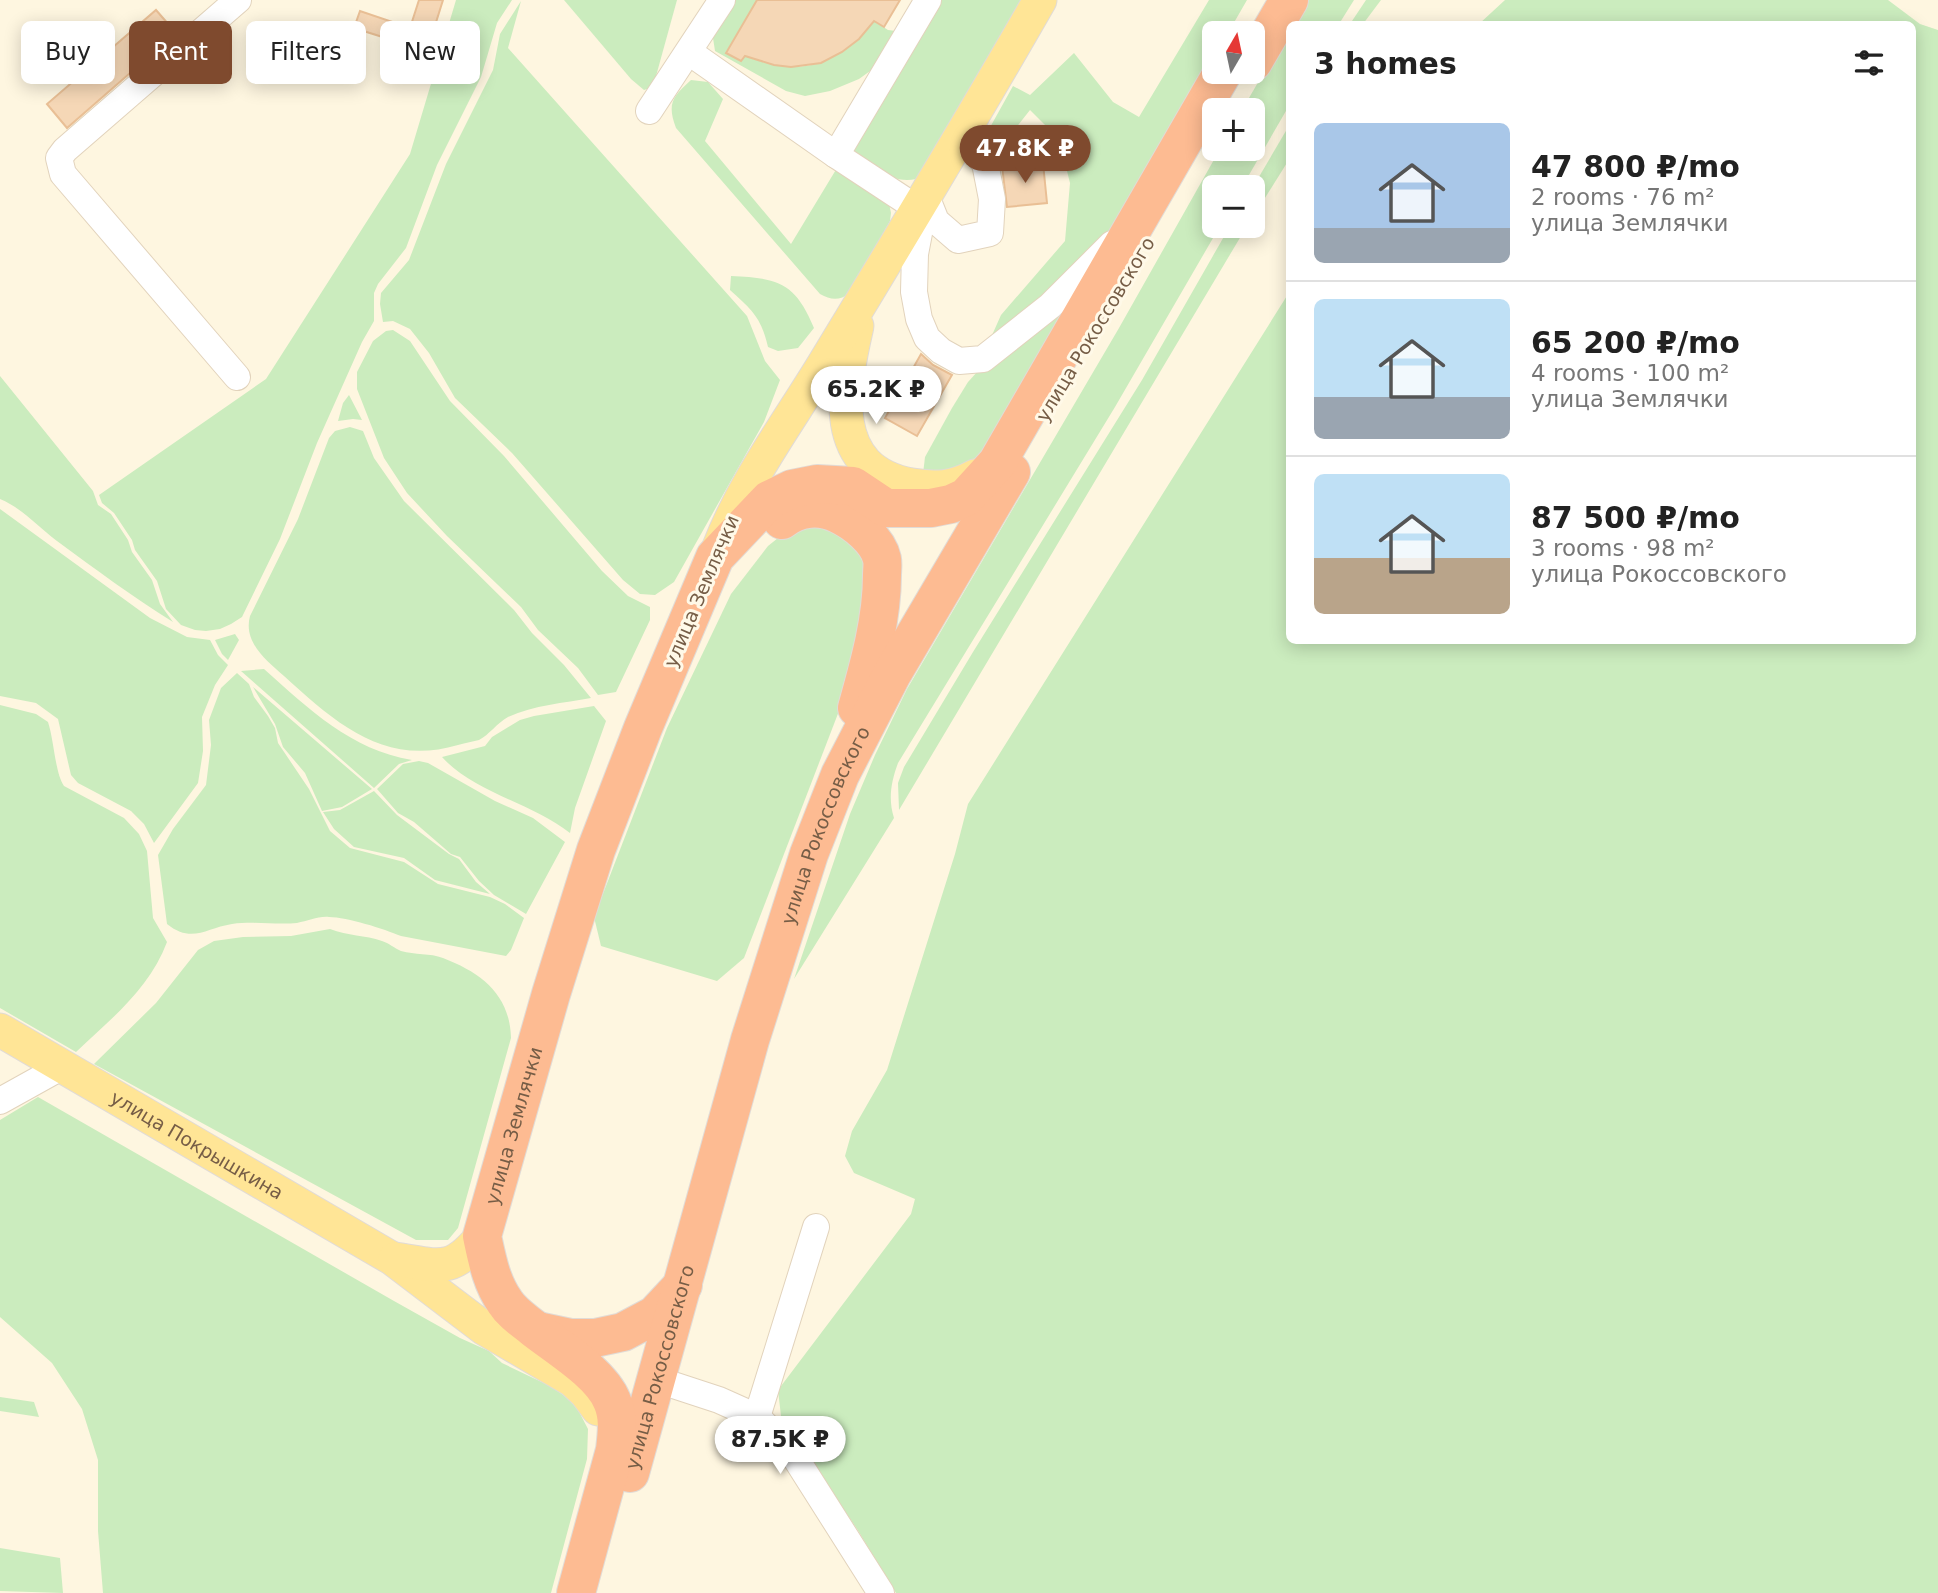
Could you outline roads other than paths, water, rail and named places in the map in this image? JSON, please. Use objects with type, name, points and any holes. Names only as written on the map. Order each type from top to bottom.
[{"type":"highway","points":[[1252,21],[1265,0]]},
{"type":"highway","points":[[1265,41],[1289,0]]},
{"type":"highway","name":"улица Рокоссовского","points":[[886,508],[910,509],[951,504],[966,497],[997,463],[1216,84]]},
{"type":"highway","name":"улица Рокоссовского","points":[[596,1593],[750,1040],[809,853],[840,775],[892,674],[1202,147]]},
{"type":"highway","points":[[715,557],[769,500],[792,489],[817,484],[853,486],[886,508],[903,552],[905,579],[902,620],[892,674]]},
{"type":"highway","points":[[686,628],[764,534],[789,514],[817,507],[839,514],[868,535],[882,559],[882,595],[870,658],[840,775]]},
{"type":"highway","name":"улица Землячки","points":[[482,1236],[551,994],[596,850],[643,728],[715,557]]},
{"type":"highway","name":"улица Рокоссовского","points":[[482,1236],[489,1269],[506,1305],[584,1367],[600,1383],[612,1401],[618,1425],[615,1450],[576,1593]]},
{"type":"highway","points":[[536,1331],[571,1338],[595,1338],[623,1332],[655,1315],[684,1283]]},
{"type":"main road","name":"улица Землячки","points":[[715,557],[729,521],[771,443],[825,362],[922,203],[1040,0]]},
{"type":"main road","points":[[864,296],[844,395],[846,420],[864,461],[881,475],[906,484],[932,488],[954,487],[997,463]]},
{"type":"main road","points":[[825,362],[823,402],[826,428],[834,453],[853,486]]},
{"type":"main road","name":"улица Покрышкина","points":[[0,1030],[393,1259],[485,1329],[572,1380],[586,1392],[607,1424],[615,1450]]},
{"type":"main road","points":[[393,1259],[446,1265],[466,1257],[482,1236]]},
{"type":"street","points":[[237,377],[63,174],[60,159],[65,150],[238,0]]},
{"type":"street","points":[[649,111],[722,0]]},
{"type":"street","points":[[836,155],[928,0]]},
{"type":"street","points":[[689,52],[836,155],[922,203],[936,221],[958,240],[990,233],[992,199],[985,163],[961,138]]},
{"type":"street","points":[[922,203],[915,254],[914,292],[919,319],[927,338],[941,351],[959,361],[982,359],[1050,306],[1138,218]]},
{"type":"street","points":[[0,1101],[63,1066]]},
{"type":"street","points":[[757,1417],[816,1227]]},
{"type":"street","points":[[657,1380],[719,1400],[757,1417],[791,1451],[881,1593]]}]
